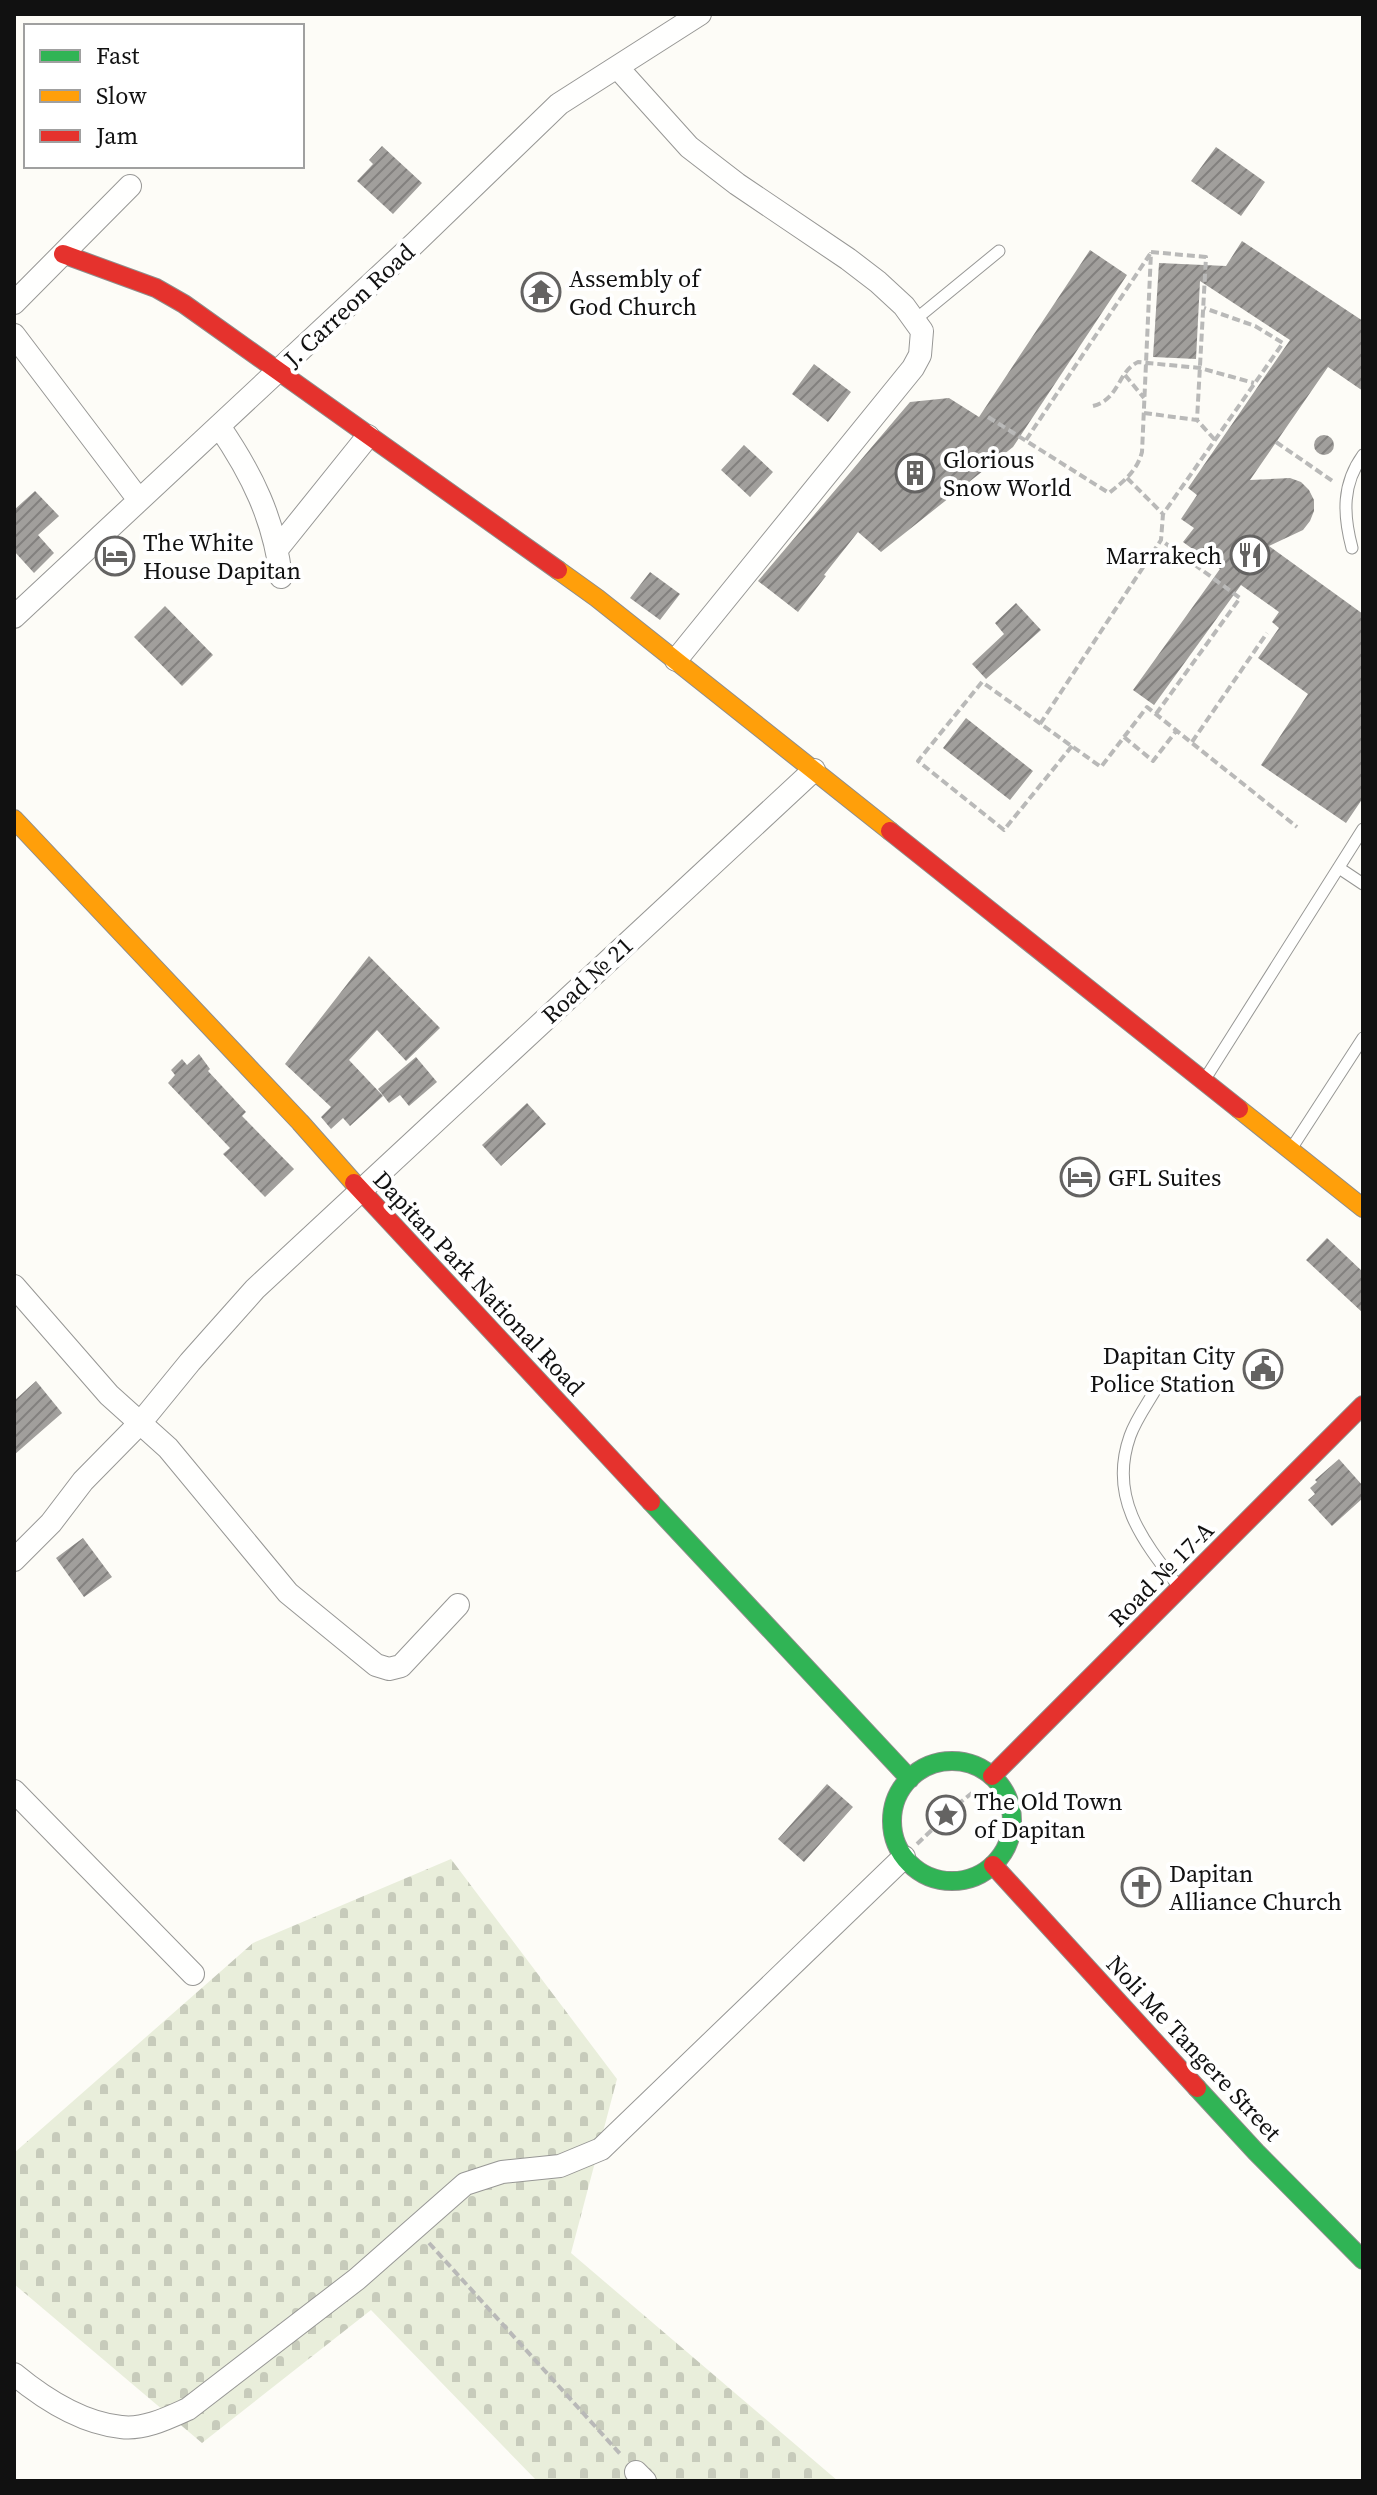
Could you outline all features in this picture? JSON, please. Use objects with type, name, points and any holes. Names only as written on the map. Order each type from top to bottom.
[{"type":"main road","points":[[63,254],[156,288],[221,329],[597,598],[1363,1208]]},
{"type":"main road","name":"Dapitan Park National Road","points":[[14,819],[910,1779]]},
{"type":"main road","name":"Road № 17-A","points":[[992,1776],[1363,1405]]},
{"type":"main road","points":[[944,1762],[970,1764],[992,1776],[1008,1799],[1012,1827],[1009,1841],[993,1865],[968,1879],[954,1881],[926,1875],[904,1857],[893,1831],[893,1817],[901,1790],[910,1779],[920,1771],[944,1762]]},
{"type":"main road","name":"Noli Me Tangere Street","points":[[993,1865],[1256,2152],[1363,2260]]},
{"type":"street","name":"J. Carreon Road","points":[[14,617],[559,104],[700,14]]},
{"type":"street","points":[[617,67],[689,147],[737,184],[868,274],[916,319],[922,331],[923,344],[913,368],[676,660]]},
{"type":"street","points":[[14,303],[130,186]]},
{"type":"street","points":[[14,335],[139,500]]},
{"type":"street","points":[[219,426],[245,463],[278,548],[281,577]]},
{"type":"street","points":[[278,548],[368,436]]},
{"type":"street","name":"Road № 21","points":[[14,1560],[51,1523],[83,1481],[141,1422],[255,1289],[814,770]]},
{"type":"street","points":[[14,1286],[109,1395],[168,1448],[288,1593],[376,1665],[389,1669],[401,1666],[458,1605]]},
{"type":"street","points":[[14,1791],[193,1974]]},
{"type":"street","points":[[14,2374],[37,2393],[82,2416],[122,2427],[155,2423],[188,2409],[357,2279],[465,2184],[502,2172],[560,2166],[601,2149],[904,1857]]},
{"type":"lane","points":[[916,319],[999,251]]},
{"type":"lane","points":[[1352,548],[1344,519],[1346,490],[1363,455]]},
{"type":"lane","points":[[1204,1081],[1363,829]]},
{"type":"lane","points":[[1339,868],[1363,884]]},
{"type":"lane","points":[[1290,1150],[1363,1038]]},
{"type":"lane","points":[[1157,1387],[1131,1433],[1125,1454],[1123,1482],[1132,1519],[1143,1541],[1180,1588]]},
{"type":"path","points":[[1151,252],[1206,257],[1197,420]]},
{"type":"path","points":[[988,417],[1109,493],[1127,478],[1140,461],[1151,252]]},
{"type":"path","points":[[1026,441],[1151,252]]},
{"type":"path","points":[[1040,724],[1161,540],[1163,514],[1283,343],[1255,326],[1204,308]]},
{"type":"path","points":[[1093,406],[1108,400],[1136,363],[1200,368],[1254,383]]},
{"type":"path","points":[[1125,375],[1145,399]]},
{"type":"path","points":[[1144,413],[1197,420],[1215,440]]},
{"type":"path","points":[[1276,442],[1346,490]]},
{"type":"path","points":[[1127,478],[1163,514]]},
{"type":"path","points":[[1156,714],[1240,598],[1161,540]]},
{"type":"path","points":[[1192,742],[1267,633]]},
{"type":"path","points":[[1072,746],[1004,830],[918,761],[982,682],[1040,724],[1072,746],[1101,767],[1147,707],[1297,827]]},
{"type":"path","points":[[1124,737],[1153,761],[1177,730]]},
{"type":"path","points":[[942,1803],[951,1803],[958,1808],[961,1816],[955,1827],[942,1829],[937,1824],[935,1810],[942,1803]]},
{"type":"path","points":[[904,1857],[937,1824]]},
{"type":"path","points":[[414,2227],[640,2477]]},
{"type":"green space","points":[[451,1859],[617,2079],[571,2253],[838,2481],[537,2481],[371,2310],[202,2443],[14,2284],[14,2153],[253,1943]]},
{"type":"building","points":[[382,146],[422,183],[393,214],[357,181],[373,164],[369,160]]},
{"type":"building","points":[[1216,147],[1265,182],[1241,216],[1191,181]]},
{"type":"building","points":[[1242,241],[1363,321],[1363,391],[1328,367],[1250,480],[1290,478],[1301,482],[1309,490],[1314,500],[1310,521],[1303,530],[1269,546],[1363,614],[1363,798],[1346,823],[1261,765],[1308,694],[1258,658],[1279,628],[1272,622],[1279,612],[1241,585],[1154,705],[1133,690],[1220,569],[1183,542],[1194,528],[1181,519],[1197,495],[1188,488],[1290,340],[1200,281],[1196,359],[1153,357],[1159,263],[1226,266]]},
{"type":"building","points":[[1090,250],[1127,275],[1013,447],[881,552],[858,532],[798,612],[758,581],[910,402],[949,398],[979,417]]},
{"type":"building","points":[[814,364],[851,392],[828,422],[792,394]]},
{"type":"building","points":[[1320,435],[1328,435],[1334,445],[1328,455],[1320,455],[1314,449],[1314,441]]},
{"type":"building","points":[[744,445],[773,472],[750,497],[721,470]]},
{"type":"building","points":[[35,491],[59,516],[38,535],[54,553],[34,573],[14,551],[14,510]]},
{"type":"building","points":[[650,572],[680,594],[660,620],[630,598]]},
{"type":"building","points":[[1016,603],[1041,630],[986,679],[972,664],[1004,634],[995,623]]},
{"type":"building","points":[[165,606],[213,655],[182,686],[134,637]]},
{"type":"building","points":[[966,718],[1033,771],[1010,800],[943,748]]},
{"type":"building","points":[[369,956],[440,1028],[406,1061],[377,1030],[349,1060],[383,1096],[350,1126],[343,1118],[331,1129],[321,1117],[331,1107],[285,1064]]},
{"type":"building","points":[[199,1054],[210,1069],[208,1071],[246,1112],[242,1116],[294,1169],[265,1197],[223,1154],[230,1148],[168,1083],[175,1075],[171,1070],[182,1059],[187,1065]]},
{"type":"building","points":[[416,1057],[437,1082],[409,1106],[400,1095],[389,1103],[378,1089]]},
{"type":"building","points":[[527,1103],[546,1124],[501,1166],[482,1145]]},
{"type":"building","points":[[1327,1238],[1363,1272],[1363,1313],[1306,1260]]},
{"type":"building","points":[[36,1381],[62,1413],[14,1455],[14,1401]]},
{"type":"building","points":[[1339,1459],[1363,1486],[1363,1498],[1332,1526],[1308,1500],[1315,1494],[1310,1488],[1317,1482],[1315,1480]]},
{"type":"building","points":[[83,1538],[112,1577],[84,1597],[56,1558]]},
{"type":"building","points":[[827,1784],[853,1807],[804,1862],[778,1839]]},
{"type":"traffic: fast","points":[[651,1502],[910,1779]]},
{"type":"traffic: fast","points":[[952,1761],[975,1766],[994,1779],[1007,1798],[1012,1821],[1007,1844],[994,1863],[975,1876],[952,1881],[929,1876],[910,1863],[897,1844],[892,1821],[897,1798],[910,1779],[929,1766],[952,1761]]},
{"type":"traffic: fast","points":[[1197,2088],[1363,2260]]},
{"type":"traffic: slow","points":[[558,570],[890,831]]},
{"type":"traffic: slow","points":[[14,819],[354,1183]]},
{"type":"traffic: slow","points":[[1239,1109],[1363,1208]]},
{"type":"traffic: jam","points":[[63,254],[156,288],[184,304],[558,570]]},
{"type":"traffic: jam","points":[[890,831],[1239,1109]]},
{"type":"traffic: jam","points":[[354,1183],[651,1502]]},
{"type":"traffic: jam","points":[[992,1776],[1363,1405]]},
{"type":"traffic: jam","points":[[993,1865],[1197,2088]]},
{"type":"place","name":"Assembly of God Church","points":[[541,292]]},
{"type":"place","name":"Glorious Snow World","points":[[915,473]]},
{"type":"place","name":"Marrakech","points":[[1250,555]]},
{"type":"place","name":"The White House Dapitan","points":[[115,556]]},
{"type":"place","name":"GFL Suites","points":[[1080,1177]]},
{"type":"place","name":"Dapitan City Police Station","points":[[1263,1369]]},
{"type":"place","name":"The Old Town of Dapitan","points":[[946,1815]]},
{"type":"place","name":"Dapitan Alliance Church","points":[[1141,1887]]}]
